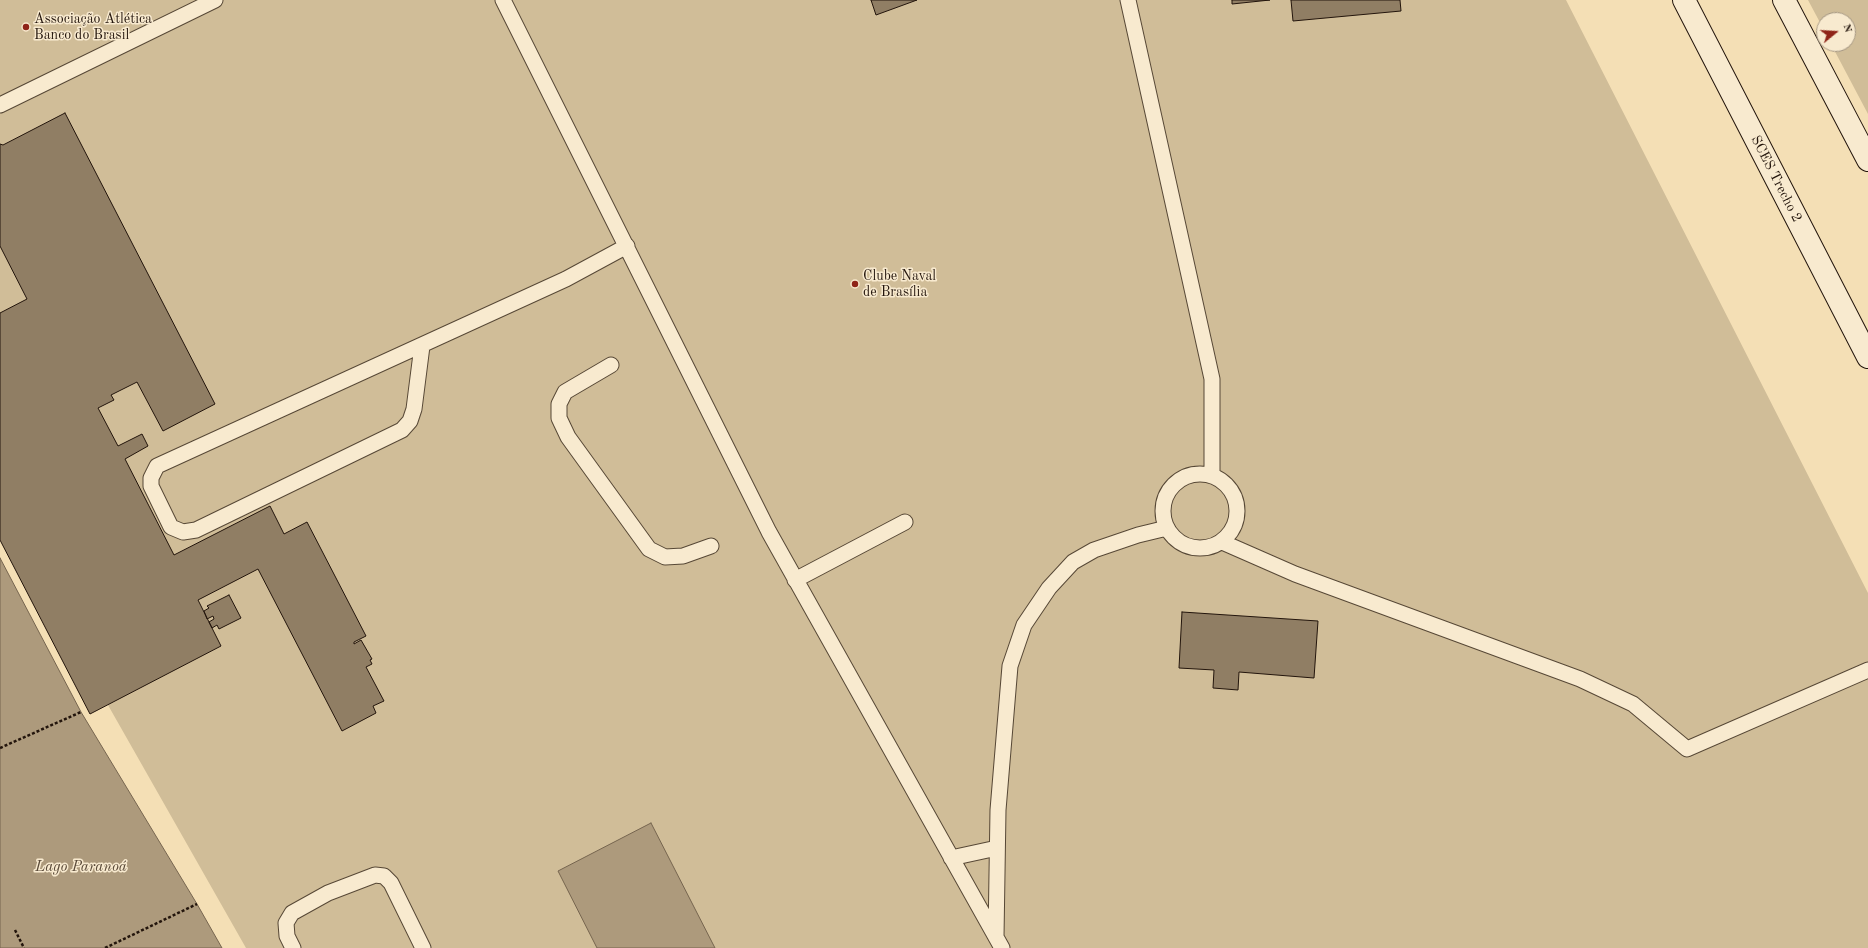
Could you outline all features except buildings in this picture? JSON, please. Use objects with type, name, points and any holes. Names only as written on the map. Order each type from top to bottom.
[{"type":"main road","name":"SCES Trecho 2","points":[[1684,0],[1868,357]]},
{"type":"main road","points":[[1784,0],[1868,160]]},
{"type":"lane","points":[[0,105],[215,0]]},
{"type":"lane","points":[[503,0],[769,532],[999,943]]},
{"type":"lane","points":[[1128,0],[1212,379],[1212,475]]},
{"type":"lane","points":[[422,346],[414,409],[410,421],[402,430],[196,530],[184,532],[171,527],[151,486],[151,478],[157,466],[566,280],[627,246]]},
{"type":"lane","points":[[611,365],[565,392],[559,404],[559,418],[568,437],[649,549],[665,557],[683,556],[711,546]]},
{"type":"lane","points":[[1194,474],[1212,475],[1226,483],[1235,497],[1238,514],[1233,530],[1222,542],[1207,548],[1192,547],[1177,540],[1167,528],[1163,511],[1167,494],[1178,480],[1194,474]]},
{"type":"lane","points":[[795,580],[905,522]]},
{"type":"lane","points":[[999,943],[997,848],[998,810],[1010,666],[1024,625],[1049,588],[1073,562],[1094,550],[1138,535],[1167,528]]},
{"type":"lane","points":[[1222,542],[1295,574],[1580,679],[1633,704],[1687,749],[1868,670]]},
{"type":"lane","points":[[951,858],[997,848]]},
{"type":"lane","points":[[294,948],[287,936],[286,923],[292,913],[328,893],[374,875],[384,876],[391,884],[423,948]]},
{"type":"path","points":[[0,748],[81,712]]},
{"type":"path","points":[[105,948],[197,904]]},
{"type":"path","points":[[15,930],[24,948]]},
{"type":"shaded area","name":"Clube Naval de Brasília","points":[[0,0],[1566,0],[1868,593],[1868,948],[246,948],[0,515]]},
{"type":"shaded area","points":[[1808,0],[1868,0],[1868,114],[1835,52],[1856,52],[1856,12],[1816,12],[1816,15]]},
{"type":"water","name":"Lago Paranoá","points":[[0,558],[81,712],[222,948],[0,948]]},
{"type":"water","points":[[651,823],[715,948],[597,948],[558,871]]},
{"type":"place","name":"Associação Atlética Banco do Brasil","points":[[26,27]]},
{"type":"place","name":"Clube Naval de Brasília","points":[[855,284]]}]
